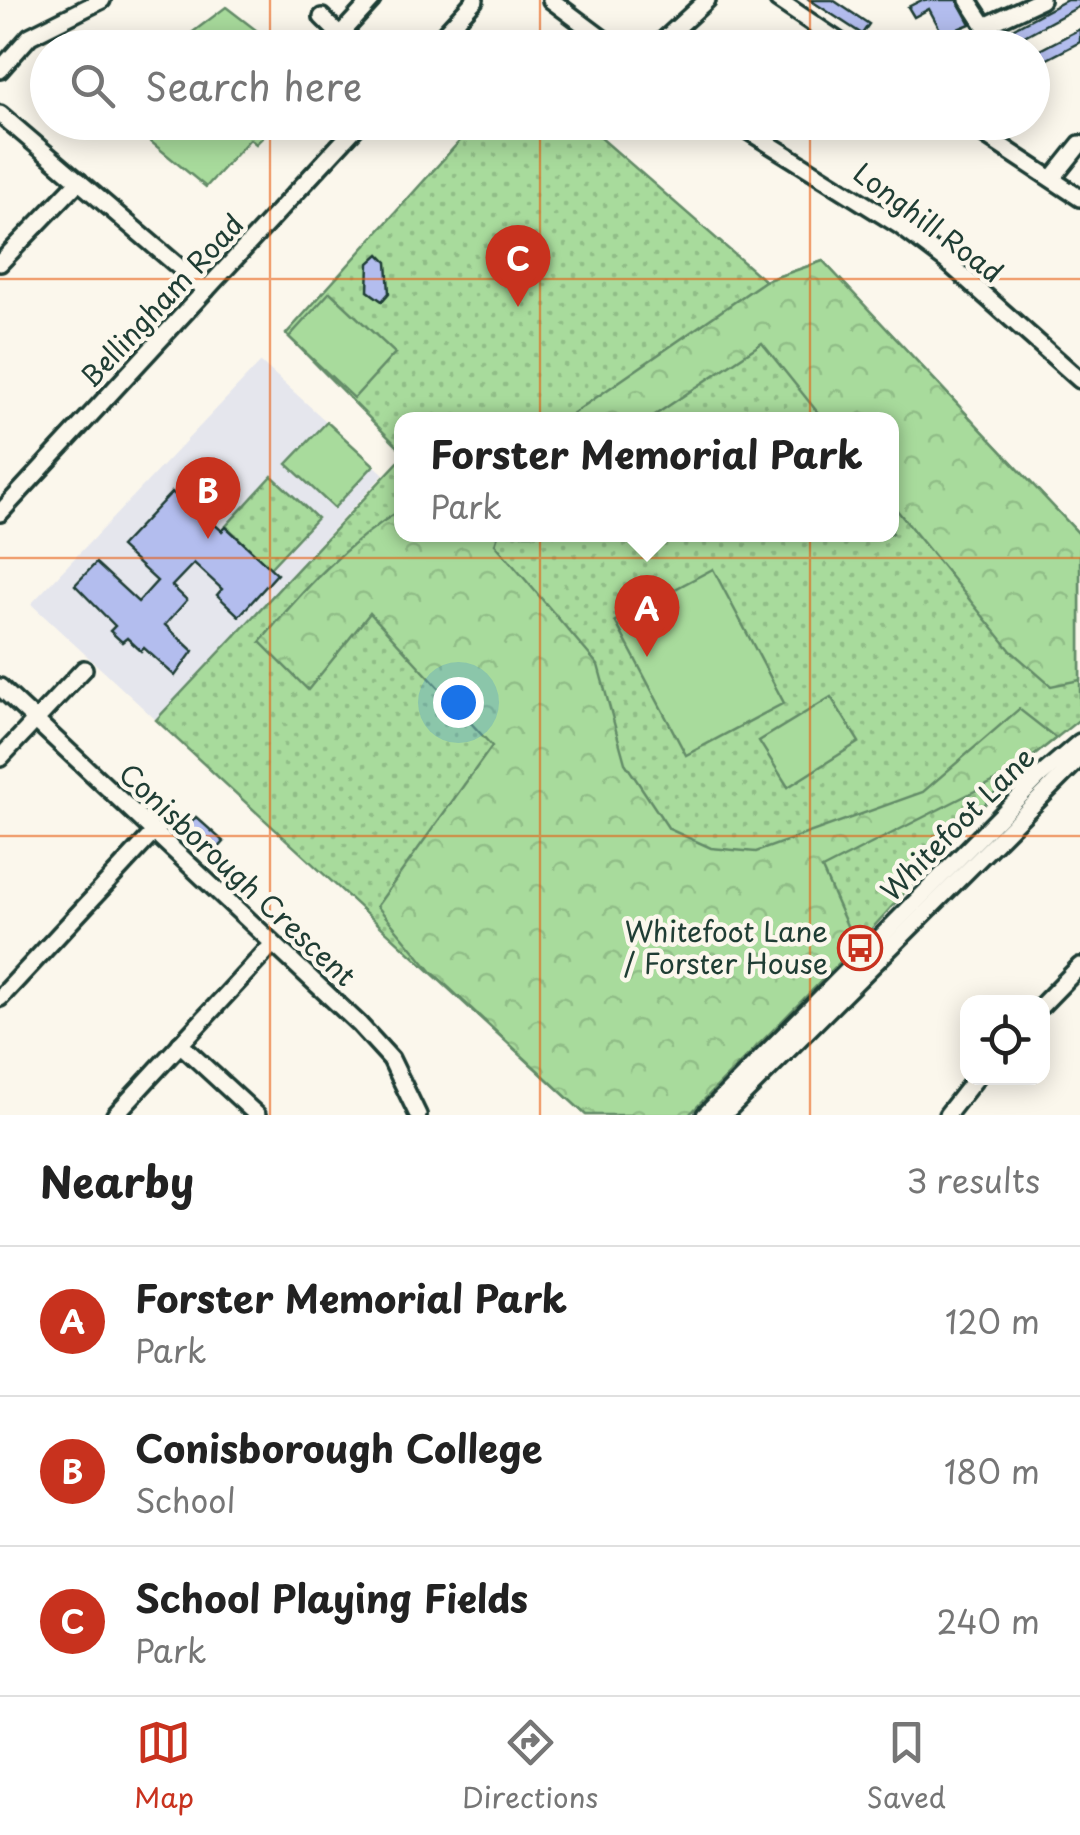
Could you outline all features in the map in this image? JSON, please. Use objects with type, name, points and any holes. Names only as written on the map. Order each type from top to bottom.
[{"type":"street","points":[[42,30],[102,0]]},
{"type":"street","points":[[344,30],[372,0]]},
{"type":"street","points":[[448,30],[475,0]]},
{"type":"street","points":[[551,0],[591,30]]},
{"type":"street","points":[[674,30],[707,0]]},
{"type":"street","points":[[778,0],[822,30]]},
{"type":"street","points":[[968,0],[986,26],[1041,0]]},
{"type":"street","points":[[322,17],[336,30]]},
{"type":"street","points":[[0,70],[30,36]]},
{"type":"street","points":[[0,114],[30,139]]},
{"type":"street","points":[[31,140],[206,290]]},
{"type":"street","name":"Bellingham Road","points":[[0,513],[344,140]]},
{"type":"street","name":"Longhill Road","points":[[762,140],[915,237],[1080,380]]},
{"type":"street","points":[[992,140],[1080,198]]},
{"type":"street","points":[[1052,179],[1080,144]]},
{"type":"street","points":[[0,263],[79,181]]},
{"type":"street","points":[[0,758],[84,669]]},
{"type":"street","name":"Conisborough Crescent","points":[[0,687],[378,1044],[401,1076],[418,1115]]},
{"type":"street","name":"Whitefoot Lane","points":[[705,1115],[1038,777],[1080,742]]},
{"type":"street","name":"Whitefoot Lane","points":[[723,1115],[1080,758]]},
{"type":"street","points":[[0,998],[155,831]]},
{"type":"street","points":[[115,1115],[272,944]]},
{"type":"street","points":[[1050,997],[1080,966]]},
{"type":"street","points":[[180,1044],[256,1115]]},
{"type":"street","points":[[946,1115],[970,1085]]},
{"type":"shaded area","points":[[261,362],[384,474],[156,720],[31,604]]},
{"type":"green space","points":[[226,7],[256,30],[196,30]]},
{"type":"green space","points":[[149,140],[249,140],[206,187]]},
{"type":"green space","points":[[461,140],[603,140],[765,281],[823,261],[1080,535],[1080,719],[1016,770],[856,946],[689,1115],[586,1115],[156,720],[394,467],[394,542],[899,542],[899,412],[394,412],[394,443],[286,334]]},
{"type":"green space","points":[[823,261],[1080,535],[1080,680],[1051,686],[1011,651],[899,513],[899,412],[817,412],[762,343],[659,412],[575,412],[765,281]]},
{"type":"green space","points":[[330,292],[395,353],[354,398],[289,337]]},
{"type":"green space","points":[[327,422],[374,465],[334,508],[287,464]]},
{"type":"green space","points":[[272,476],[317,518],[270,568],[226,526]]},
{"type":"green space","points":[[394,514],[394,542],[496,542],[598,665],[625,763],[669,829],[711,848],[756,852],[923,792],[1019,709],[1056,738],[1016,770],[822,869],[856,946],[689,1115],[586,1115],[432,972],[377,906],[492,746],[370,613],[308,690],[260,642],[325,570]]},
{"type":"green space","points":[[713,569],[784,703],[686,755],[615,621]]},
{"type":"green space","points":[[831,697],[859,742],[788,787],[759,741]]},
{"type":"building","points":[[810,0],[833,0],[869,24],[865,30],[856,30]]},
{"type":"building","points":[[922,0],[957,0],[970,24],[940,30],[929,9],[914,17],[908,7]]},
{"type":"building","points":[[1067,0],[1080,0],[1080,6],[1035,30],[1010,30]]},
{"type":"building","points":[[1080,29],[1080,42],[1050,58],[1050,45]]},
{"type":"building","points":[[379,254],[387,262],[389,293],[382,301],[368,291],[369,263]]},
{"type":"building","points":[[172,492],[208,525],[211,521],[222,531],[226,527],[277,574],[239,616],[217,595],[222,589],[194,563],[172,586],[187,600],[165,625],[193,651],[175,676],[144,648],[141,651],[127,638],[122,642],[110,631],[115,626],[75,585],[96,563],[138,602],[157,581],[120,547]]},
{"type":"building","points":[[196,817],[224,842],[214,853],[186,828]]},
{"type":"place","name":"School Playing Fields","points":[[518,307]]},
{"type":"place","name":"Conisborough College","points":[[208,539]]},
{"type":"place","name":"Forster Memorial Park","points":[[647,657]]},
{"type":"place","name":"Whitefoot Lane / Forster House","points":[[860,948]]}]
